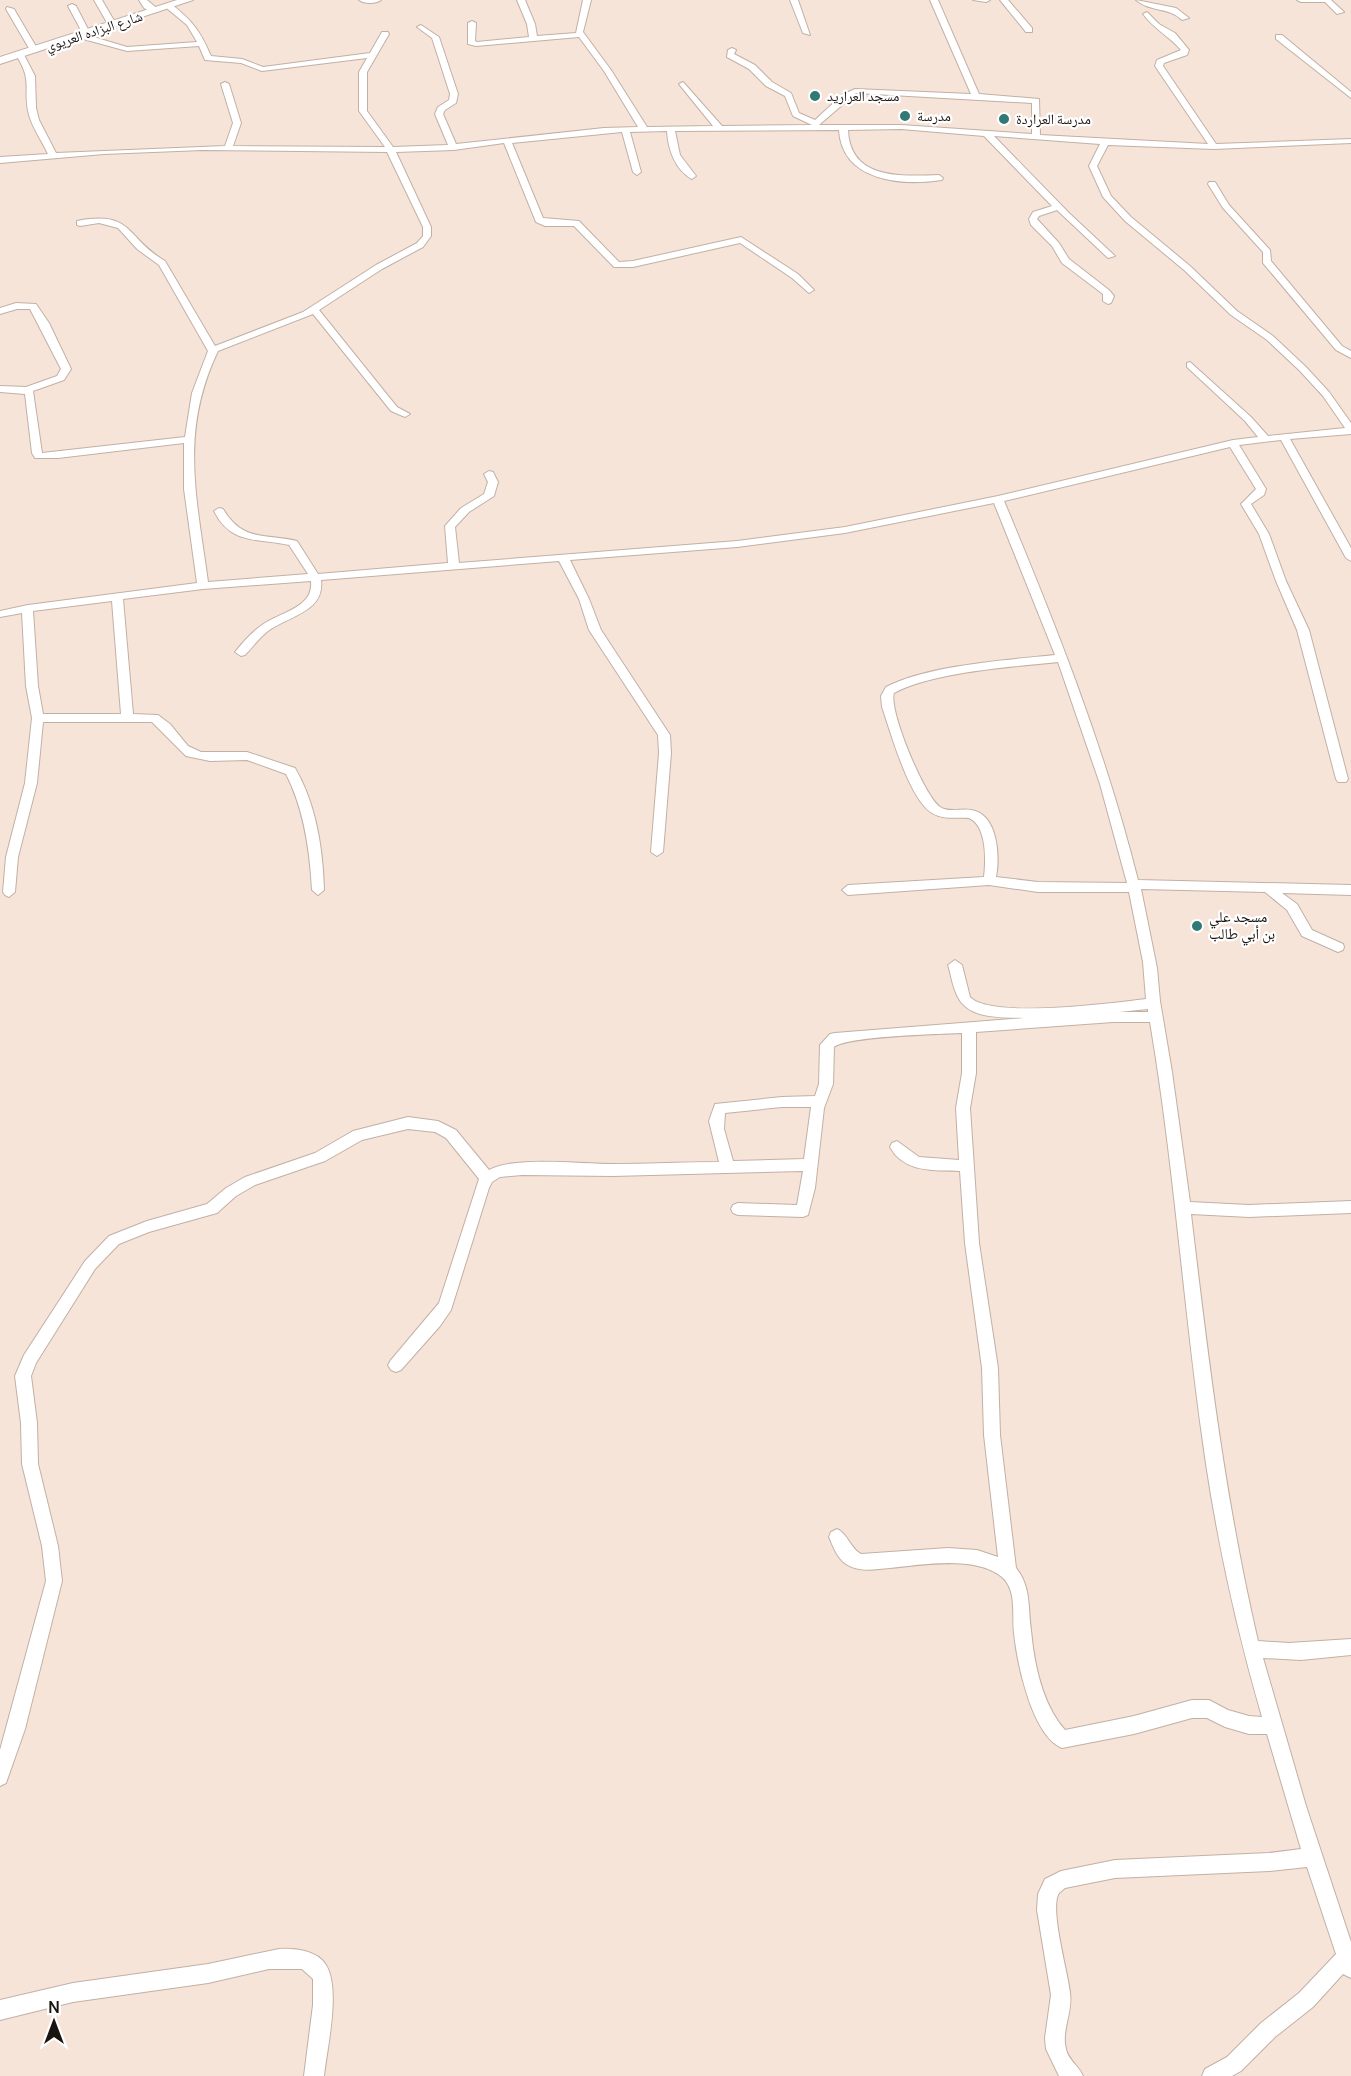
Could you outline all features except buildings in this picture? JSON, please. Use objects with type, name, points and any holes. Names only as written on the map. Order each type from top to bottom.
[{"type":"street","points":[[98,0],[112,24]]},
{"type":"street","points":[[143,0],[147,6],[156,10]]},
{"type":"street","name":"شارع البزاده العريوي","points":[[0,61],[188,0]]},
{"type":"street","points":[[363,0],[377,0]]},
{"type":"street","points":[[521,0],[531,24],[532,38]]},
{"type":"street","points":[[587,0],[579,28],[580,34],[607,70],[644,129]]},
{"type":"street","points":[[794,0],[807,33]]},
{"type":"street","points":[[934,0],[946,31],[962,58],[976,96]]},
{"type":"street","points":[[977,0],[986,0]]},
{"type":"street","points":[[1004,0],[1029,30]]},
{"type":"street","points":[[1140,0],[1148,4],[1175,8],[1185,18]]},
{"type":"street","points":[[1301,0],[1327,0],[1340,12]]},
{"type":"street","points":[[72,6],[82,34],[127,49],[202,44]]},
{"type":"street","points":[[168,6],[190,23],[208,58],[242,61],[262,69],[372,55]]},
{"type":"street","points":[[10,9],[34,50]]},
{"type":"street","points":[[1147,14],[1155,26],[1172,35],[1185,50],[1184,53],[1160,62],[1159,66],[1214,147]]},
{"type":"street","points":[[472,24],[471,42],[476,44],[580,34]]},
{"type":"street","points":[[421,27],[435,38],[438,44],[454,94],[453,100],[441,109],[439,114],[454,148]]},
{"type":"street","points":[[203,585],[188,475],[190,439],[199,392],[213,351],[220,345],[306,314],[379,267],[420,245],[427,236],[423,218],[390,149],[363,111],[363,72],[385,34]]},
{"type":"street","points":[[1279,37],[1351,96]]},
{"type":"street","points":[[732,50],[730,55],[788,95],[796,114],[825,127]]},
{"type":"street","points":[[20,55],[31,71],[34,84],[32,109],[53,155]]},
{"type":"street","points":[[225,84],[237,123],[228,148]]},
{"type":"street","points":[[684,84],[720,129]]},
{"type":"street","points":[[815,124],[828,116],[848,94],[855,90],[976,96],[1036,101],[1036,137]]},
{"type":"street","points":[[844,126],[844,140],[853,157],[867,173],[900,178],[939,178]]},
{"type":"street","points":[[0,160],[53,155],[228,148],[454,148],[625,129],[901,127],[1104,142],[1214,147],[1351,141]]},
{"type":"street","points":[[625,129],[637,172]]},
{"type":"street","points":[[671,129],[671,142],[678,164],[692,176]]},
{"type":"street","points":[[986,133],[1058,207],[1111,256]]},
{"type":"street","points":[[508,142],[539,220],[545,223],[576,223],[617,265],[741,240],[795,276],[809,290]]},
{"type":"street","points":[[0,614],[28,608],[203,585],[737,544],[845,530],[998,499],[1233,443],[1351,431],[1326,394],[1303,369],[1270,338],[1234,312],[1179,261],[1142,234],[1107,197],[1093,166],[1104,147],[1104,142]]},
{"type":"street","points":[[1212,184],[1226,206],[1268,252],[1266,261],[1343,352],[1351,355]]},
{"type":"street","points":[[1058,207],[1036,214],[1033,219],[1034,223],[1056,245],[1065,261],[1106,292],[1109,296],[1108,302]]},
{"type":"street","points":[[80,223],[106,219],[116,221],[152,259],[162,263],[181,292],[198,328],[213,351]]},
{"type":"street","points":[[0,311],[16,306],[33,306],[66,369],[61,378],[27,390],[0,389]]},
{"type":"street","points":[[313,308],[394,409],[405,414]]},
{"type":"street","points":[[1190,365],[1248,419],[1265,439]]},
{"type":"street","points":[[27,390],[30,393],[39,456],[58,456],[190,439]]},
{"type":"street","points":[[1284,437],[1351,558]]},
{"type":"street","points":[[1233,443],[1261,489],[1260,493],[1246,504],[1264,534],[1281,581],[1303,630],[1342,779]]},
{"type":"street","points":[[454,566],[450,526],[465,510],[489,496],[494,482],[489,474]]},
{"type":"street","points":[[998,499],[1061,658],[1113,804],[1134,886],[1151,967],[1155,1010],[1185,1208],[1193,1301],[1225,1528],[1251,1648],[1287,1775],[1349,1963],[1268,2030],[1234,2064],[1212,2076]]},
{"type":"street","points":[[219,512],[223,523],[230,530],[240,534],[292,543],[316,577],[317,593],[313,600],[306,607],[270,624],[241,652]]},
{"type":"street","points":[[563,558],[584,599],[595,630],[664,735],[665,753],[657,852]]},
{"type":"street","points":[[117,596],[127,717]]},
{"type":"street","points":[[9,892],[12,856],[31,783],[38,718],[33,697],[29,654],[28,608]]},
{"type":"street","points":[[989,881],[992,865],[987,829],[980,816],[970,812],[946,814],[938,812],[930,805],[910,767],[888,707],[889,690],[898,685],[928,678],[1061,658]]},
{"type":"street","points":[[38,718],[154,718],[164,722],[178,744],[199,756],[245,756],[291,771],[312,838],[318,866],[318,890]]},
{"type":"street","points":[[848,890],[989,881],[1038,887],[1266,887],[1351,890]]},
{"type":"street","points":[[1266,887],[1292,907],[1307,933],[1338,947]]},
{"type":"street","points":[[955,965],[965,1000],[982,1010],[1037,1013],[1155,1010]]},
{"type":"street","points":[[738,1209],[802,1212],[808,1188],[809,1165],[819,1101],[826,1084],[827,1045],[831,1040],[852,1035],[1113,1017],[1155,1010]]},
{"type":"street","points":[[969,1028],[969,1072],[963,1108],[972,1243],[990,1368],[992,1435],[1008,1572]]},
{"type":"street","points":[[728,1167],[717,1120],[717,1111],[720,1108],[819,1101]]},
{"type":"street","points":[[0,1777],[14,1737],[54,1581],[46,1526],[30,1464],[29,1423],[23,1376],[29,1360],[99,1254],[119,1237],[204,1212],[250,1181],[320,1157],[358,1135],[392,1125],[408,1123],[438,1126],[451,1134],[488,1178]]},
{"type":"street","points":[[897,1147],[909,1160],[917,1163],[967,1166]]},
{"type":"street","points":[[396,1365],[405,1350],[438,1320],[446,1305],[476,1203],[488,1178],[497,1172],[522,1169],[809,1165]]},
{"type":"street","points":[[1185,1208],[1249,1211],[1351,1207]]},
{"type":"street","points":[[837,1537],[845,1552],[857,1561],[912,1560],[954,1556],[987,1561],[1014,1577],[1019,1591],[1023,1640],[1034,1687],[1054,1732],[1062,1739],[1152,1721],[1192,1709],[1209,1709],[1225,1718],[1249,1725],[1274,1726]]},
{"type":"street","points":[[1251,1648],[1273,1653],[1291,1653],[1351,1647]]},
{"type":"street","points":[[1072,2076],[1063,2066],[1056,2049],[1055,2038],[1061,2006],[1046,1910],[1047,1894],[1052,1887],[1061,1881],[1115,1869],[1269,1862],[1313,1857]]},
{"type":"street","points":[[0,2010],[147,1979],[200,1975],[279,1958],[307,1961],[319,1969],[322,1976],[322,2000],[314,2076]]},
{"type":"place","name":"مسجد العراريد","points":[[815,96]]},
{"type":"place","name":"مدرسة","points":[[905,116]]},
{"type":"place","name":"مدرسة العراردة","points":[[1004,119]]},
{"type":"place","name":"مسجد علي بن أبي طالب","points":[[1197,926]]}]
